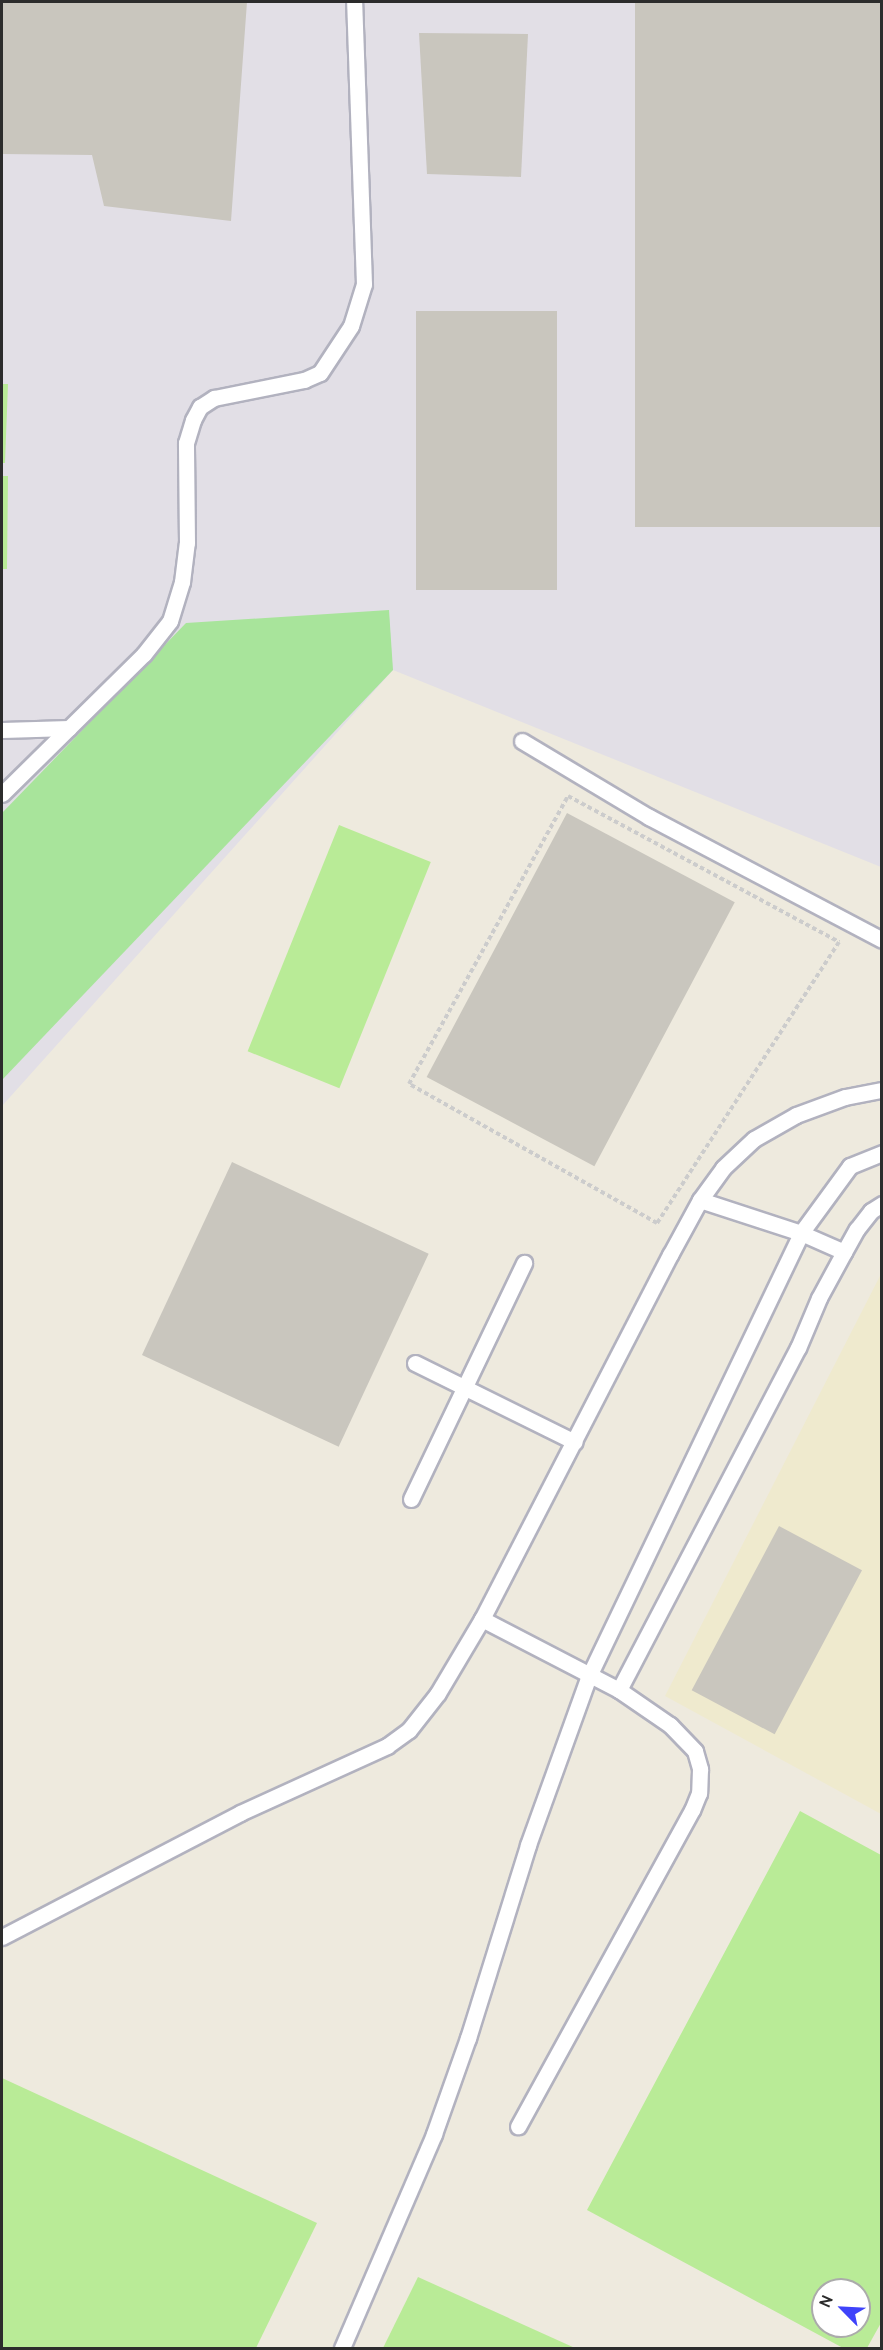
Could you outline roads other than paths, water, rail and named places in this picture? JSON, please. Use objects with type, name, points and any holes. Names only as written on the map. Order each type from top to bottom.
[{"type":"lane","points":[[2,794],[144,654],[170,621],[182,582],[187,543],[186,443],[193,420],[200,407],[214,398],[304,380],[320,373],[351,326],[364,285],[354,2]]},
{"type":"lane","points":[[2,730],[69,728]]},
{"type":"lane","points":[[522,741],[649,817],[882,940]]},
{"type":"lane","points":[[2,1937],[240,1813],[387,1746],[409,1730],[438,1693],[482,1619],[700,1200],[723,1168],[754,1139],[806,1111],[845,1096],[882,1090]]},
{"type":"lane","points":[[342,2349],[434,2134],[468,2038],[528,1845],[589,1676],[801,1233],[850,1166],[882,1154]]},
{"type":"lane","points":[[700,1200],[801,1233],[844,1252]]},
{"type":"lane","points":[[619,1690],[798,1348],[819,1298],[864,1220],[882,1204]]},
{"type":"lane","points":[[411,1499],[524,1263]]},
{"type":"lane","points":[[415,1363],[575,1442]]},
{"type":"lane","points":[[482,1619],[619,1690],[670,1725],[695,1751],[700,1769],[699,1793],[518,2126]]}]
